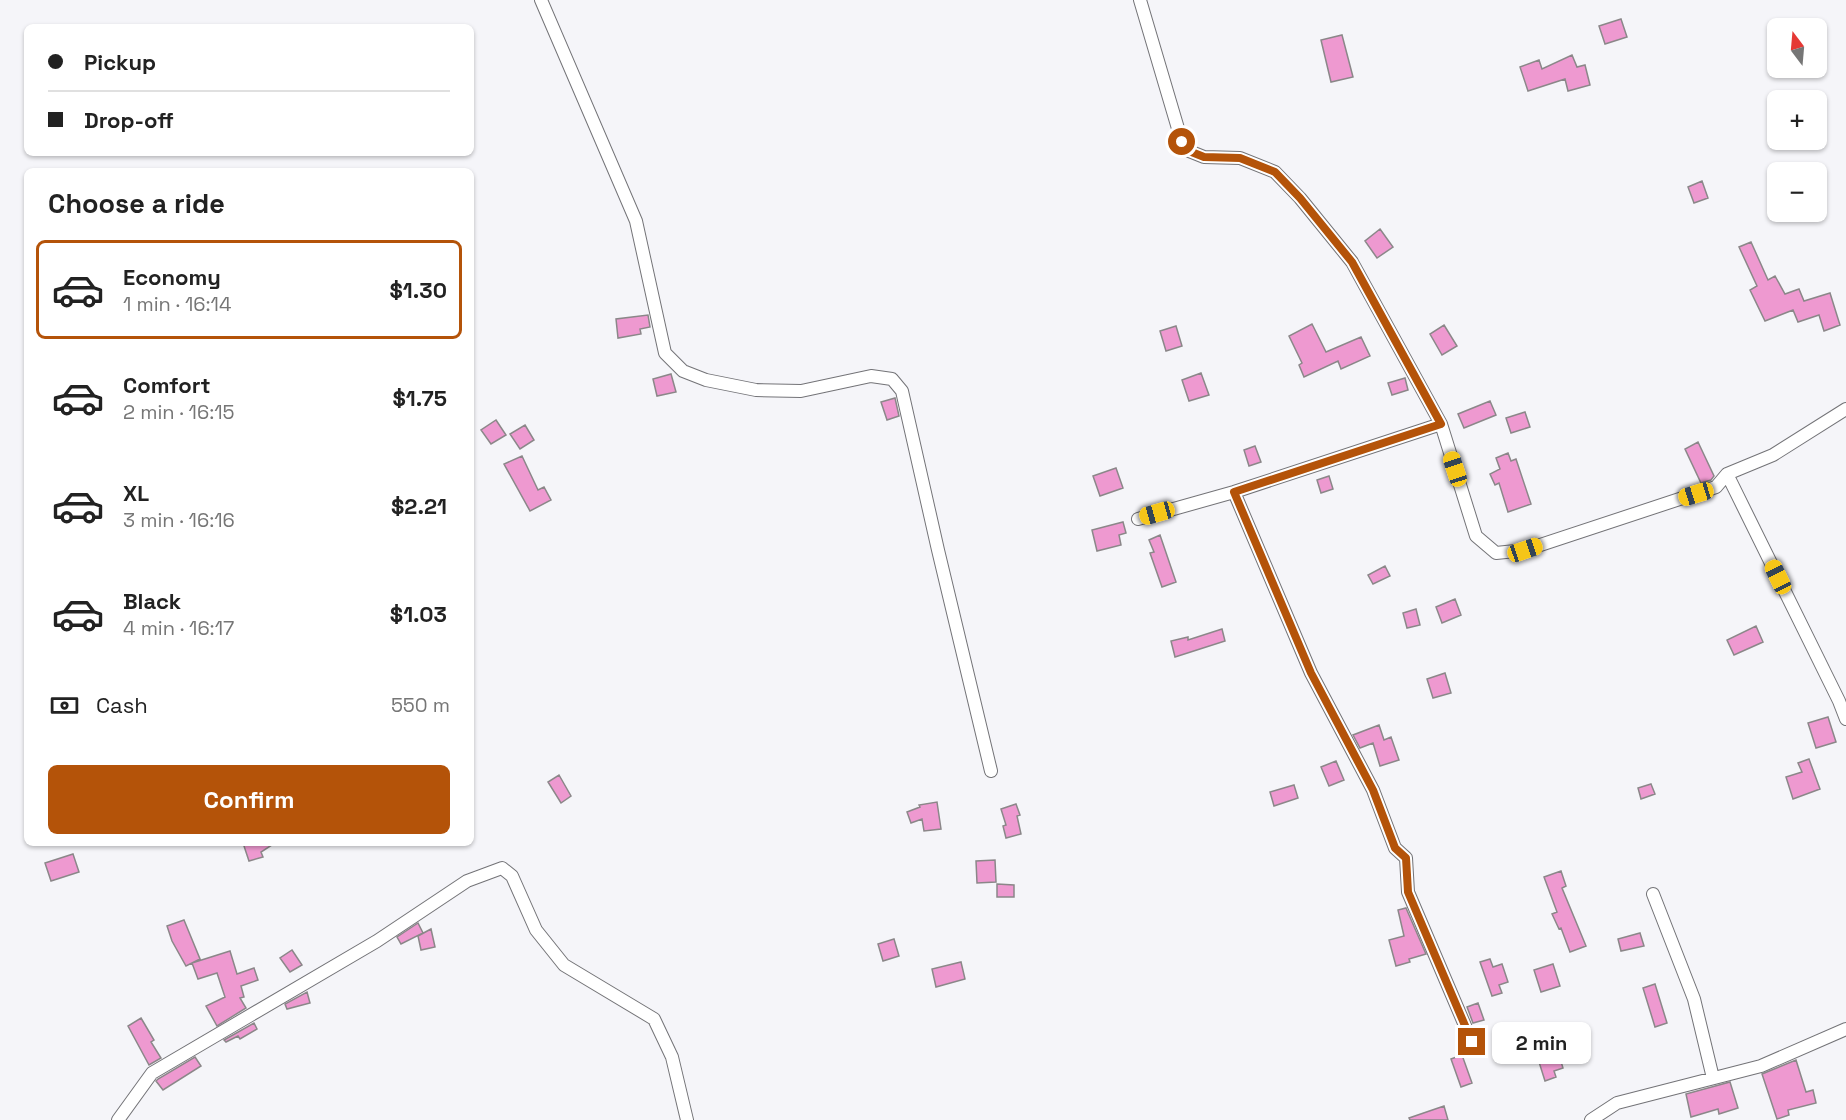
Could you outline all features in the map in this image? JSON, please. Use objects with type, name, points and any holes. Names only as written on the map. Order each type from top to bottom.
[{"type":"street","points":[[542,0],[636,221],[664,353],[682,371],[706,380],[756,390],[801,391],[872,375],[892,380],[902,391],[991,771]]},
{"type":"street","points":[[1140,0],[1182,142],[1189,151],[1204,157],[1240,158],[1275,172],[1300,198],[1352,262],[1441,424],[1476,536],[1496,553],[1525,550],[1716,487],[1727,474],[1773,455],[1846,409]]},
{"type":"street","points":[[1138,519],[1234,492],[1441,424]]},
{"type":"street","points":[[1727,474],[1846,719]]},
{"type":"street","points":[[1234,492],[1311,673],[1373,790],[1395,848],[1406,858],[1408,892],[1472,1042]]},
{"type":"street","points":[[118,1120],[152,1073],[377,941],[467,881],[502,868],[512,876],[536,930],[564,965],[654,1019],[672,1057],[687,1120]]},
{"type":"street","points":[[1653,894],[1694,999],[1713,1078]]},
{"type":"street","points":[[1591,1120],[1617,1103],[1761,1066],[1846,1029]]},
{"type":"building","points":[[1621,19],[1627,37],[1605,44],[1599,26]]},
{"type":"building","points":[[1342,35],[1353,77],[1331,82],[1321,40]]},
{"type":"building","points":[[1572,55],[1577,67],[1585,65],[1590,85],[1568,91],[1565,79],[1528,91],[1520,67],[1539,60],[1542,69]]},
{"type":"building","points":[[1702,181],[1708,198],[1694,203],[1688,187]]},
{"type":"building","points":[[1380,229],[1393,247],[1377,258],[1365,241]]},
{"type":"building","points":[[1751,242],[1768,280],[1775,276],[1785,294],[1799,289],[1804,301],[1830,293],[1840,325],[1824,331],[1819,315],[1798,322],[1793,310],[1765,321],[1750,290],[1757,286],[1739,247]]},
{"type":"building","points":[[648,315],[650,327],[640,329],[641,334],[618,338],[616,319]]},
{"type":"building","points":[[1312,324],[1326,352],[1361,337],[1370,356],[1341,369],[1338,361],[1304,377],[1299,365],[1302,363],[1289,336]]},
{"type":"building","points":[[1444,325],[1457,346],[1442,355],[1430,334]]},
{"type":"building","points":[[1176,326],[1182,346],[1166,351],[1160,331]]},
{"type":"building","points":[[1201,373],[1209,395],[1189,401],[1182,380]]},
{"type":"building","points":[[671,374],[676,392],[657,396],[653,379]]},
{"type":"building","points":[[1405,378],[1408,390],[1392,395],[1388,383]]},
{"type":"building","points":[[895,398],[899,416],[887,420],[881,402]]},
{"type":"building","points":[[1490,401],[1496,415],[1464,428],[1458,414]]},
{"type":"building","points":[[1525,412],[1530,427],[1511,433],[1506,418]]},
{"type":"building","points":[[496,420],[506,435],[491,444],[481,430]]},
{"type":"building","points":[[525,425],[534,440],[520,449],[510,434]]},
{"type":"building","points":[[1698,442],[1714,476],[1711,480],[1701,483],[1685,449]]},
{"type":"building","points":[[1255,446],[1261,462],[1249,466],[1244,450]]},
{"type":"building","points":[[1508,453],[1511,461],[1516,459],[1531,504],[1508,512],[1499,483],[1495,485],[1490,474],[1500,469],[1496,458]]},
{"type":"building","points":[[522,456],[538,490],[544,487],[551,500],[530,511],[504,464]]},
{"type":"building","points":[[1116,468],[1123,488],[1100,496],[1093,476]]},
{"type":"building","points":[[1329,476],[1333,489],[1321,493],[1317,480]]},
{"type":"building","points":[[1123,522],[1126,533],[1119,535],[1121,545],[1097,551],[1092,530]]},
{"type":"building","points":[[1160,535],[1176,582],[1162,587],[1150,553],[1154,552],[1149,540]]},
{"type":"building","points":[[1385,566],[1390,576],[1373,584],[1368,575]]},
{"type":"building","points":[[1455,599],[1461,615],[1442,623],[1436,607]]},
{"type":"building","points":[[1416,609],[1420,625],[1407,628],[1403,613]]},
{"type":"building","points":[[1756,626],[1763,642],[1734,655],[1727,640]]},
{"type":"building","points":[[1222,629],[1225,641],[1175,657],[1171,641],[1188,637],[1188,640]]},
{"type":"building","points":[[1445,673],[1451,693],[1433,698],[1427,679]]},
{"type":"building","points":[[1828,717],[1836,742],[1816,748],[1808,723]]},
{"type":"building","points":[[1379,725],[1384,740],[1391,737],[1399,760],[1380,766],[1373,743],[1360,748],[1353,735]]},
{"type":"building","points":[[1809,759],[1820,789],[1793,799],[1786,777],[1802,772],[1798,763]]},
{"type":"building","points":[[1336,761],[1344,780],[1329,786],[1321,767]]},
{"type":"building","points":[[559,775],[571,796],[561,803],[548,782]]},
{"type":"building","points":[[1651,784],[1655,794],[1641,799],[1638,788]]},
{"type":"building","points":[[1294,785],[1298,798],[1274,806],[1270,792]]},
{"type":"building","points":[[937,802],[941,829],[924,831],[922,819],[911,823],[907,812],[920,807],[919,805]]},
{"type":"building","points":[[1016,804],[1020,815],[1017,816],[1021,834],[1006,838],[1003,826],[1006,825],[1001,809]]},
{"type":"building","points":[[244,846],[270,846],[261,852],[263,857],[249,861]]},
{"type":"building","points":[[73,854],[79,872],[51,881],[45,863]]},
{"type":"building","points":[[995,860],[996,882],[977,883],[976,861]]},
{"type":"building","points":[[1561,871],[1566,886],[1562,888],[1586,946],[1570,952],[1561,928],[1559,929],[1552,914],[1557,912],[1544,877]]},
{"type":"building","points":[[997,884],[1014,885],[1014,897],[997,897]]},
{"type":"building","points":[[1406,908],[1426,954],[1396,966],[1389,940],[1404,936],[1398,910]]},
{"type":"building","points":[[184,920],[200,959],[186,966],[172,941],[167,926]]},
{"type":"building","points":[[418,923],[423,933],[401,944],[397,937]]},
{"type":"building","points":[[431,929],[435,947],[421,950],[418,936]]},
{"type":"building","points":[[1640,933],[1644,946],[1621,951],[1618,939]]},
{"type":"building","points":[[894,939],[899,956],[883,961],[878,944]]},
{"type":"building","points":[[292,950],[302,965],[290,972],[280,958]]},
{"type":"building","points":[[230,951],[237,974],[254,968],[258,980],[241,986],[244,997],[240,998],[246,1008],[217,1026],[206,1006],[225,997],[217,973],[198,979],[192,963]]},
{"type":"building","points":[[1490,959],[1493,967],[1502,964],[1508,982],[1499,985],[1502,993],[1492,996],[1480,962]]},
{"type":"building","points":[[961,962],[965,979],[936,987],[932,969]]},
{"type":"building","points":[[1553,964],[1560,986],[1541,992],[1534,970]]},
{"type":"building","points":[[1655,984],[1667,1023],[1655,1027],[1643,988]]},
{"type":"building","points":[[307,992],[310,1003],[287,1009],[285,1004]]},
{"type":"building","points":[[1478,1003],[1484,1020],[1473,1023],[1467,1007]]},
{"type":"building","points":[[141,1018],[161,1058],[149,1065],[128,1026]]},
{"type":"building","points":[[254,1023],[257,1029],[240,1039],[238,1036],[226,1042],[224,1040]]},
{"type":"building","points":[[1462,1055],[1472,1083],[1461,1087],[1451,1059]]},
{"type":"building","points":[[1559,1055],[1563,1068],[1554,1071],[1556,1077],[1545,1081],[1539,1062]]},
{"type":"building","points":[[195,1057],[201,1066],[163,1090],[156,1081]]},
{"type":"building","points":[[1796,1060],[1806,1092],[1813,1090],[1816,1103],[1788,1110],[1789,1115],[1777,1119],[1762,1074]]},
{"type":"building","points":[[1730,1082],[1738,1108],[1719,1114],[1718,1109],[1691,1117],[1686,1094]]},
{"type":"building","points":[[1444,1106],[1448,1120],[1410,1120],[1409,1118]]},
{"type":"route","points":[[1182,142],[1189,151],[1204,157],[1240,158],[1275,172],[1300,198],[1352,262],[1441,424],[1234,492],[1311,673],[1373,790],[1395,848],[1406,858],[1408,892],[1472,1042]]}]
